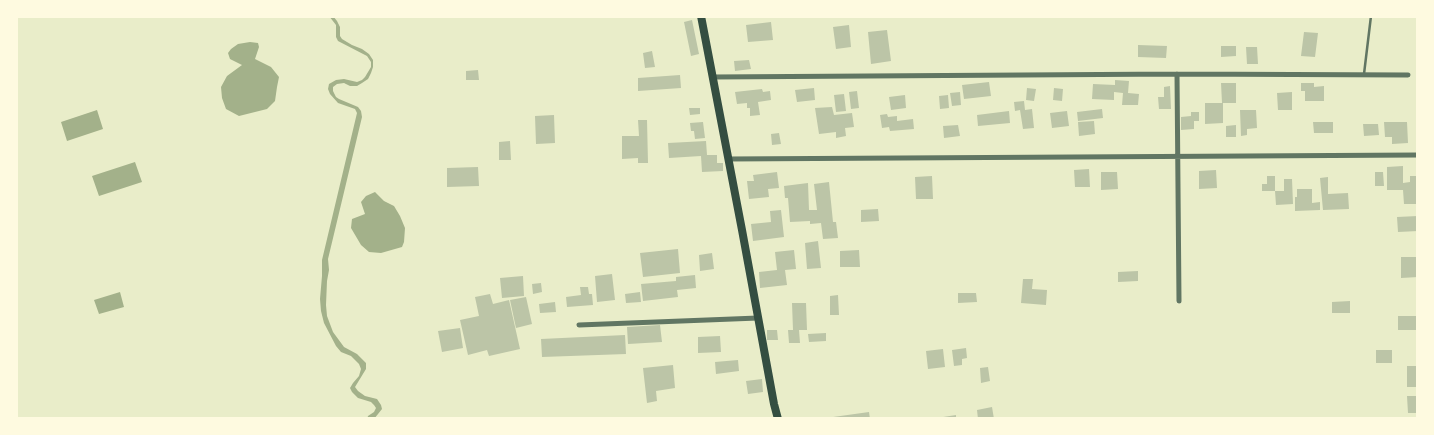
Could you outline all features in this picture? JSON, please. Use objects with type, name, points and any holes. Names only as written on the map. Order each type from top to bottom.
[{"type":"main road","points":[[701,16],[778,419]]},
{"type":"street","points":[[1177,74],[1179,301]]},
{"type":"street","points":[[713,78],[1177,74],[1408,75]]},
{"type":"street","points":[[728,159],[1418,154]]},
{"type":"street","points":[[579,326],[758,318]]},
{"type":"lane","points":[[1364,75],[1371,16]]},
{"type":"shaded area","points":[[329,16],[333,16],[337,21],[342,39],[362,49],[373,60],[373,67],[368,79],[357,86],[350,86],[344,83],[333,87],[336,97],[358,107],[362,117],[328,259],[326,305],[327,316],[333,332],[344,347],[357,354],[366,363],[366,369],[355,387],[365,396],[377,399],[381,405],[382,409],[374,419],[367,419],[376,408],[374,405],[371,402],[358,398],[350,388],[359,376],[361,369],[359,364],[351,356],[341,352],[336,346],[324,323],[321,311],[322,260],[357,113],[355,109],[338,103],[330,94],[329,84],[336,80],[344,79],[357,82],[362,80],[371,67],[371,62],[367,56],[338,41],[336,25]]},
{"type":"shaded area","points":[[258,43],[259,47],[255,59],[271,67],[279,77],[275,101],[267,109],[239,116],[226,109],[221,87],[227,76],[242,65],[230,59],[228,53],[238,44]]},
{"type":"shaded area","points":[[97,110],[103,129],[67,141],[61,122]]},
{"type":"shaded area","points":[[135,162],[142,182],[99,196],[92,176]]},
{"type":"shaded area","points":[[375,192],[384,201],[394,206],[405,228],[402,247],[381,253],[369,252],[361,245],[351,228],[352,219],[365,214],[361,202],[366,196]]},
{"type":"shaded area","points":[[120,292],[124,307],[99,314],[94,300]]},
{"type":"building","points":[[692,20],[699,54],[691,56],[684,22]]},
{"type":"building","points":[[771,22],[773,40],[748,42],[746,25]]},
{"type":"building","points":[[849,25],[851,47],[836,49],[833,27]]},
{"type":"building","points":[[887,30],[891,61],[871,64],[868,32]]},
{"type":"building","points":[[1304,32],[1318,33],[1315,57],[1301,56]]},
{"type":"building","points":[[1138,45],[1167,46],[1166,58],[1138,57]]},
{"type":"building","points":[[1221,46],[1236,46],[1236,56],[1221,57]]},
{"type":"building","points":[[1246,47],[1257,47],[1258,64],[1247,64]]},
{"type":"building","points":[[652,51],[655,67],[645,68],[643,53]]},
{"type":"building","points":[[749,60],[751,69],[735,71],[734,61]]},
{"type":"building","points":[[478,70],[479,80],[466,80],[466,71]]},
{"type":"building","points":[[680,75],[681,88],[638,91],[638,78]]},
{"type":"building","points":[[1115,80],[1129,81],[1128,93],[1139,94],[1138,105],[1122,105],[1123,93],[1114,92],[1114,100],[1092,99],[1093,84],[1115,85]]},
{"type":"building","points":[[989,82],[991,96],[964,99],[962,85]]},
{"type":"building","points":[[1221,83],[1236,83],[1236,103],[1223,103],[1223,123],[1205,124],[1205,103],[1222,103]]},
{"type":"building","points":[[1301,83],[1314,83],[1314,87],[1324,86],[1324,101],[1305,101],[1305,91],[1301,91]]},
{"type":"building","points":[[1170,86],[1171,109],[1159,109],[1158,97],[1164,97],[1164,87]]},
{"type":"building","points":[[814,88],[815,100],[797,102],[795,90]]},
{"type":"building","points":[[1027,88],[1036,89],[1034,101],[1026,100]]},
{"type":"building","points":[[1054,88],[1063,89],[1062,101],[1053,100]]},
{"type":"building","points":[[762,89],[763,92],[770,91],[771,100],[758,102],[760,115],[750,116],[750,108],[747,108],[747,103],[737,104],[735,92]]},
{"type":"building","points":[[857,91],[859,108],[851,109],[849,92]]},
{"type":"building","points":[[960,92],[961,105],[952,106],[950,93]]},
{"type":"building","points":[[1292,92],[1292,110],[1278,110],[1277,93]]},
{"type":"building","points":[[844,94],[846,111],[836,112],[834,95]]},
{"type":"building","points":[[905,95],[906,108],[891,110],[889,97]]},
{"type":"building","points":[[948,95],[949,108],[940,109],[939,96]]},
{"type":"building","points":[[1024,101],[1025,110],[1032,109],[1034,128],[1023,129],[1020,110],[1015,111],[1014,102]]},
{"type":"building","points":[[832,107],[834,115],[852,113],[854,127],[845,128],[846,136],[836,138],[836,132],[819,134],[815,108]]},
{"type":"building","points":[[689,108],[700,108],[700,114],[690,115]]},
{"type":"building","points":[[1102,109],[1103,118],[1078,121],[1077,112]]},
{"type":"building","points":[[1240,110],[1256,110],[1257,128],[1247,129],[1247,135],[1241,136]]},
{"type":"building","points":[[1009,111],[1010,123],[978,126],[977,115]]},
{"type":"building","points":[[1067,111],[1069,126],[1052,128],[1050,113]]},
{"type":"building","points":[[1191,112],[1199,112],[1199,121],[1194,121],[1194,129],[1181,130],[1181,117],[1191,116]]},
{"type":"building","points":[[887,114],[888,117],[897,116],[897,121],[913,119],[914,129],[890,131],[889,127],[882,128],[880,115]]},
{"type":"building","points":[[554,115],[555,143],[536,144],[535,116]]},
{"type":"building","points":[[638,120],[647,120],[648,163],[638,163],[638,158],[622,159],[622,136],[639,136]]},
{"type":"building","points":[[1094,121],[1095,134],[1079,136],[1078,122]]},
{"type":"building","points":[[703,122],[705,138],[695,139],[690,123]]},
{"type":"building","points":[[1313,122],[1333,122],[1333,133],[1314,133]]},
{"type":"building","points":[[1384,122],[1407,122],[1408,143],[1392,144],[1392,137],[1385,137]]},
{"type":"building","points":[[1363,124],[1378,124],[1379,135],[1364,136]]},
{"type":"building","points":[[958,125],[960,136],[944,138],[943,126]]},
{"type":"building","points":[[1236,125],[1236,137],[1226,137],[1226,126]]},
{"type":"building","points":[[779,133],[781,144],[772,145],[771,134]]},
{"type":"building","points":[[510,141],[511,160],[499,160],[499,142]]},
{"type":"building","points":[[706,141],[707,155],[717,155],[717,163],[723,163],[723,171],[702,172],[701,156],[669,158],[668,143]]},
{"type":"building","points":[[1403,166],[1403,183],[1410,182],[1410,176],[1418,176],[1418,204],[1404,204],[1403,190],[1387,190],[1387,167]]},
{"type":"building","points":[[478,167],[479,186],[447,187],[447,168]]},
{"type":"building","points":[[1089,169],[1090,187],[1075,187],[1074,170]]},
{"type":"building","points":[[1216,170],[1217,188],[1199,189],[1199,171]]},
{"type":"building","points":[[777,172],[779,188],[768,189],[769,197],[749,199],[747,181],[754,181],[753,175]]},
{"type":"building","points":[[1101,172],[1117,172],[1118,189],[1101,190]]},
{"type":"building","points":[[1375,172],[1383,172],[1384,186],[1375,186]]},
{"type":"building","points":[[932,176],[933,199],[916,199],[915,177]]},
{"type":"building","points":[[1267,176],[1275,176],[1275,191],[1262,191],[1262,184],[1267,184]]},
{"type":"building","points":[[1328,177],[1328,194],[1348,193],[1349,209],[1323,210],[1320,178]]},
{"type":"building","points":[[1284,179],[1292,179],[1293,204],[1276,205],[1275,191],[1284,191]]},
{"type":"building","points":[[829,182],[833,222],[836,222],[838,238],[823,239],[821,223],[810,224],[810,221],[790,222],[788,198],[785,198],[784,186],[808,183],[809,210],[817,210],[814,184]]},
{"type":"building","points":[[1297,189],[1312,189],[1312,203],[1320,202],[1320,210],[1295,211]]},
{"type":"building","points":[[878,209],[879,221],[861,222],[861,210]]},
{"type":"building","points":[[781,210],[784,237],[753,241],[751,224],[771,222],[770,211]]},
{"type":"building","points":[[1418,216],[1418,231],[1398,232],[1397,217]]},
{"type":"building","points":[[818,241],[821,268],[807,269],[805,243]]},
{"type":"building","points":[[678,249],[680,273],[643,277],[640,253]]},
{"type":"building","points":[[794,250],[796,269],[785,270],[787,285],[760,288],[759,272],[777,270],[775,252]]},
{"type":"building","points":[[859,250],[860,267],[840,267],[840,251]]},
{"type":"building","points":[[712,253],[714,269],[700,271],[699,255]]},
{"type":"building","points":[[1401,257],[1418,257],[1418,277],[1401,278]]},
{"type":"building","points":[[1138,271],[1138,281],[1118,282],[1118,272]]},
{"type":"building","points":[[612,274],[615,300],[597,302],[595,276]]},
{"type":"building","points":[[695,275],[696,288],[677,290],[678,297],[643,301],[641,284],[676,281],[676,277]]},
{"type":"building","points":[[523,276],[524,296],[502,298],[500,278]]},
{"type":"building","points":[[1023,279],[1033,279],[1032,289],[1047,290],[1046,305],[1021,303]]},
{"type":"building","points":[[541,283],[542,292],[533,294],[532,284]]},
{"type":"building","points":[[580,287],[588,287],[589,294],[592,294],[593,305],[567,307],[566,297],[581,295]]},
{"type":"building","points":[[640,292],[641,302],[626,303],[625,294]]},
{"type":"building","points":[[958,293],[976,293],[977,302],[958,303]]},
{"type":"building","points":[[490,294],[493,304],[509,300],[520,349],[489,356],[487,350],[468,355],[460,320],[479,316],[475,297]]},
{"type":"building","points":[[838,295],[839,315],[830,315],[830,296]]},
{"type":"building","points":[[526,297],[532,324],[516,328],[510,300]]},
{"type":"building","points":[[1350,301],[1350,313],[1332,313],[1332,302]]},
{"type":"building","points":[[555,302],[556,312],[540,313],[539,304]]},
{"type":"building","points":[[792,303],[806,303],[807,330],[799,330],[800,343],[789,343],[788,330],[793,330]]},
{"type":"building","points":[[1398,316],[1418,316],[1418,330],[1398,330]]},
{"type":"building","points":[[660,325],[662,342],[628,344],[627,327]]},
{"type":"building","points":[[460,328],[463,348],[442,352],[438,331]]},
{"type":"building","points":[[767,330],[777,330],[778,340],[767,340]]},
{"type":"building","points":[[826,333],[826,341],[809,342],[808,334]]},
{"type":"building","points":[[625,335],[626,354],[542,357],[541,339]]},
{"type":"building","points":[[720,336],[721,352],[698,353],[698,337]]},
{"type":"building","points":[[966,348],[967,358],[962,359],[962,365],[954,366],[952,350]]},
{"type":"building","points":[[943,349],[945,367],[928,369],[926,351]]},
{"type":"building","points":[[1376,350],[1392,350],[1392,363],[1376,363]]},
{"type":"building","points":[[738,360],[739,371],[716,374],[715,362]]},
{"type":"building","points":[[673,365],[675,388],[656,391],[657,401],[647,403],[643,368]]},
{"type":"building","points":[[1407,366],[1418,366],[1418,387],[1407,387]]},
{"type":"building","points":[[988,367],[990,381],[981,383],[980,368]]},
{"type":"building","points":[[762,379],[763,392],[748,394],[746,381]]},
{"type":"building","points":[[1407,396],[1418,396],[1418,410],[1416,410],[1416,413],[1408,413]]},
{"type":"building","points":[[992,407],[994,419],[978,419],[977,410]]},
{"type":"building","points":[[869,412],[870,419],[826,419],[826,418]]},
{"type":"building","points":[[956,415],[956,419],[937,419],[937,418]]}]
